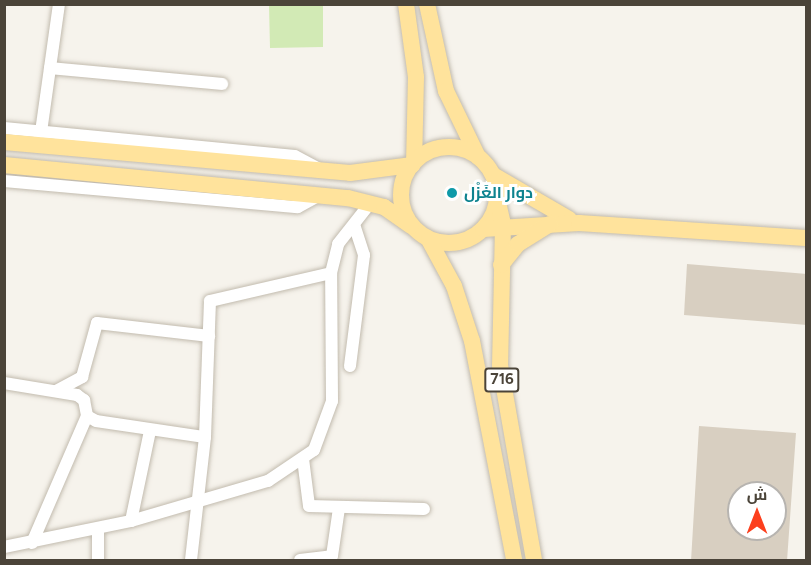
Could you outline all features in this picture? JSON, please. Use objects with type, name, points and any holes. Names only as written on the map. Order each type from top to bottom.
[{"type":"main road","points":[[406,4],[416,77],[413,163],[400,193],[411,226]]},
{"type":"main road","name":"716","points":[[427,4],[447,91],[478,157],[493,175],[503,225],[501,365],[534,561]]},
{"type":"main road","points":[[4,142],[368,173],[413,163],[445,147],[478,157]]},
{"type":"main road","points":[[4,165],[321,194],[371,202],[411,226]]},
{"type":"main road","points":[[493,175],[536,204],[579,223]]},
{"type":"main road","points":[[483,229],[497,198]]},
{"type":"main road","points":[[501,266],[524,239],[554,222]]},
{"type":"main road","points":[[429,240],[452,244],[483,229],[503,225],[554,222],[807,238]]},
{"type":"main road","name":"716","points":[[411,226],[429,240],[454,286],[472,341],[514,561]]},
{"type":"street","points":[[41,132],[60,4]]},
{"type":"street","points":[[50,68],[222,84]]},
{"type":"street","points":[[4,128],[295,156],[324,171]]},
{"type":"street","points":[[4,181],[298,207],[321,194]]},
{"type":"street","points":[[4,547],[98,529],[195,503],[268,481],[303,459],[324,435],[331,409],[332,273],[338,244],[371,202]]},
{"type":"street","points":[[350,366],[364,255],[354,225]]},
{"type":"street","points":[[191,561],[195,503],[205,438],[209,336],[215,296],[332,273]]},
{"type":"street","points":[[55,392],[82,378],[97,323],[209,336]]},
{"type":"street","points":[[4,383],[84,400],[87,416],[32,543]]},
{"type":"street","points":[[87,416],[150,431],[205,438]]},
{"type":"street","points":[[131,521],[150,431]]},
{"type":"street","points":[[303,459],[306,504],[339,508],[424,509]]},
{"type":"street","points":[[300,561],[332,556],[339,508]]},
{"type":"street","points":[[98,529],[98,561]]},
{"type":"green space","points":[[269,5],[323,5],[323,47],[270,48]]},
{"type":"building","points":[[687,264],[807,274],[807,325],[684,315]]},
{"type":"building","points":[[699,426],[796,433],[787,561],[691,561]]},
{"type":"place","name":"دوار الغَزْل","points":[[452,193]]}]
